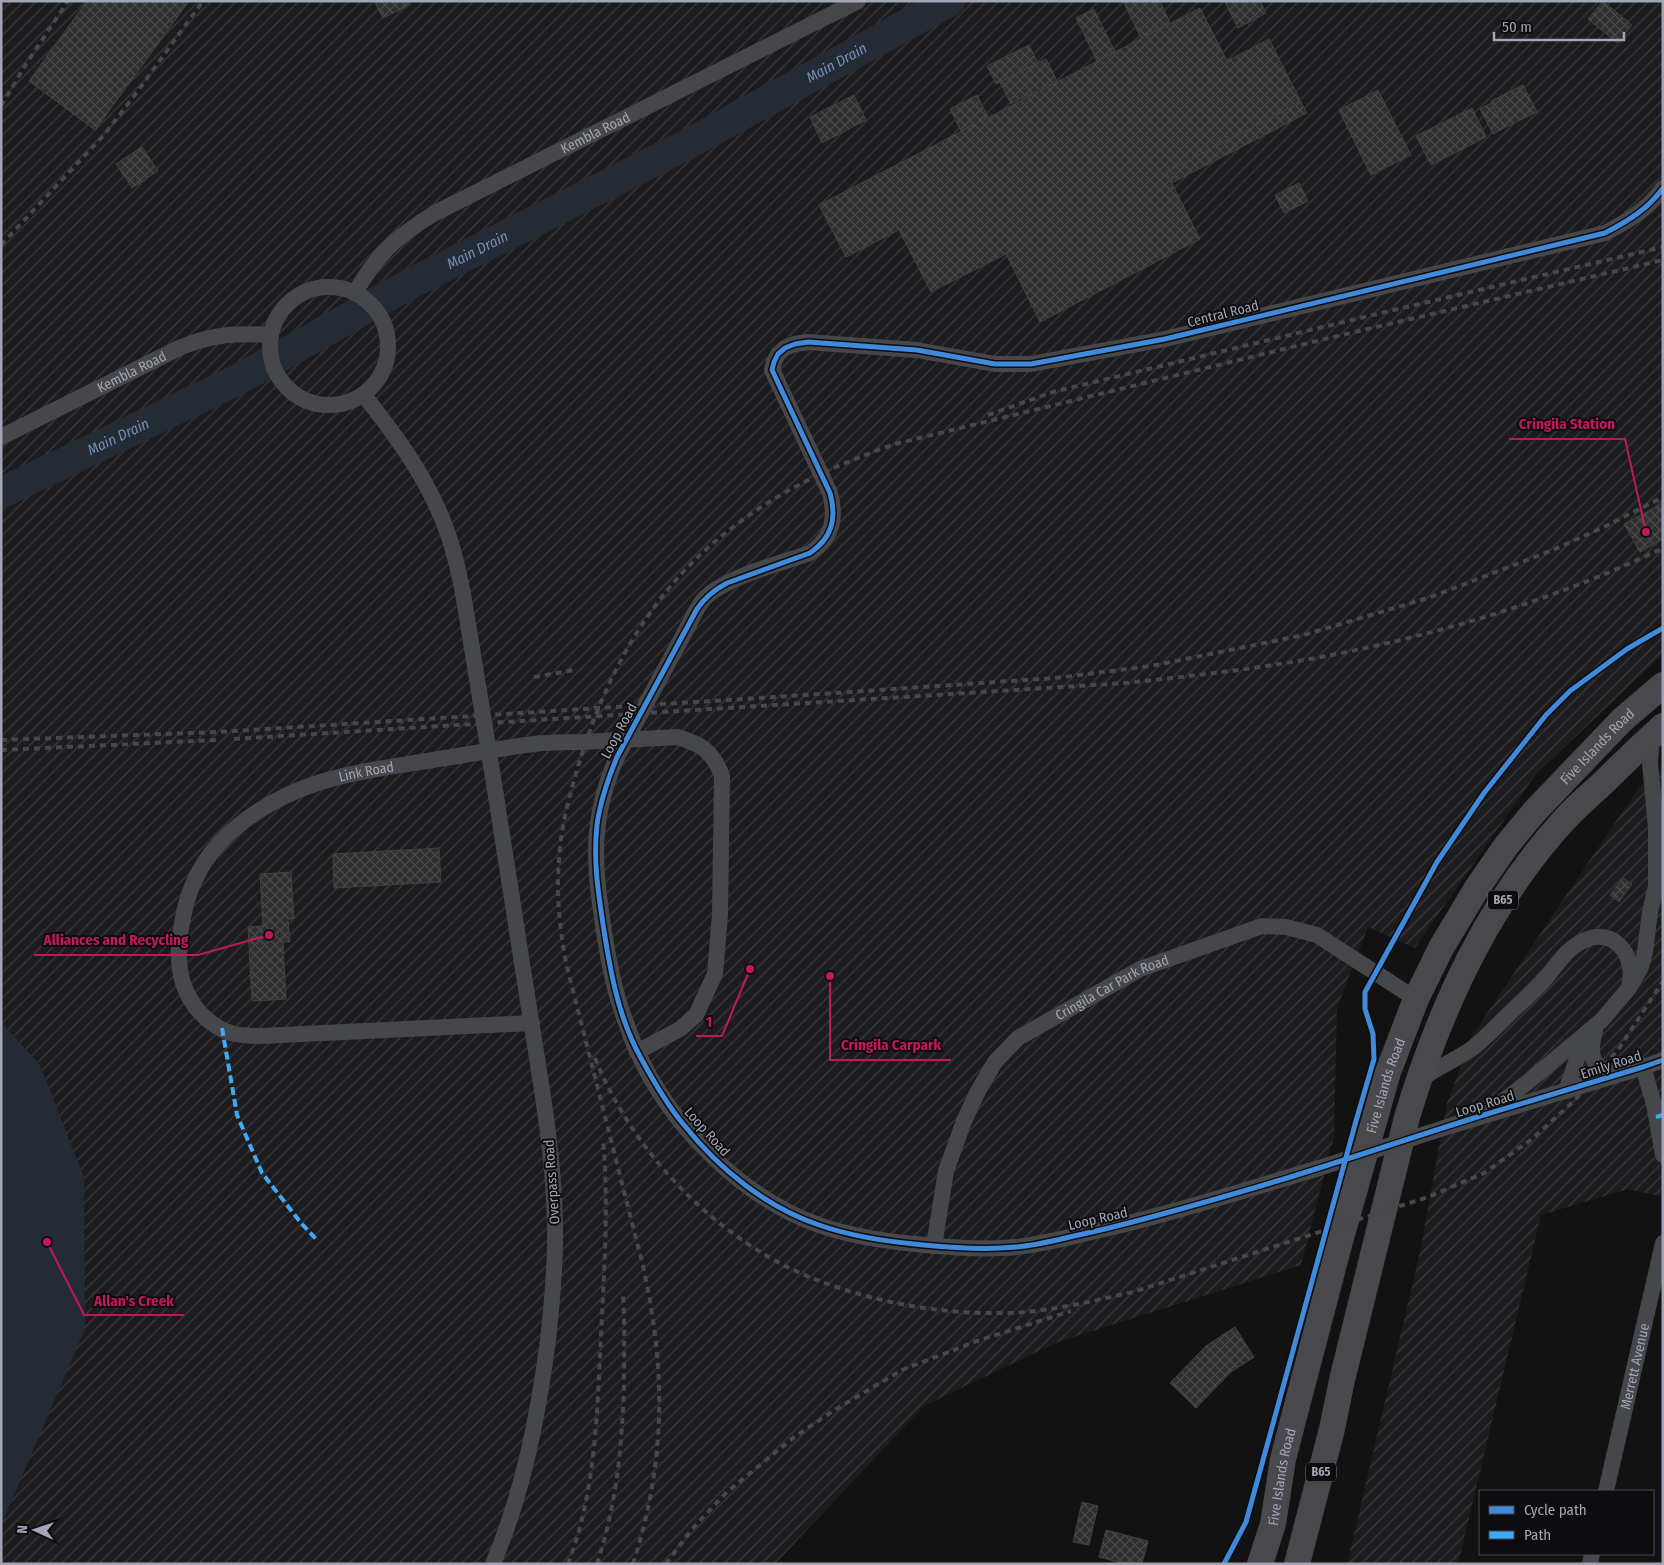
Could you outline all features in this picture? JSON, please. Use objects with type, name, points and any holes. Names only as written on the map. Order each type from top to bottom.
[{"type":"main road","name":"Five Islands Road","points":[[1260,1564],[1273,1524],[1283,1459],[1336,1254],[1388,1072],[1416,1000],[1441,948],[1477,888],[1506,846],[1534,812],[1622,720],[1663,685]]},
{"type":"main road","name":"Five Islands Road","points":[[1297,1564],[1332,1430],[1342,1380],[1407,1117],[1418,1082],[1460,979],[1478,942],[1524,869],[1566,817],[1658,731]]},
{"type":"main road","name":"B65","points":[[1246,1564],[1283,1459]]},
{"type":"street","name":"Kembla Road","points":[[355,293],[365,275],[393,242],[435,213],[858,1]]},
{"type":"street","name":"Central Road","points":[[774,362],[778,354],[785,348],[808,342],[916,350],[975,362],[1014,365],[1032,364],[1166,339],[1606,233],[1643,211],[1663,188]]},
{"type":"street","points":[[320,287],[338,287],[355,293],[371,304],[382,320],[387,339],[387,355],[383,370],[363,394],[345,403],[325,405],[306,400],[289,390],[277,374],[270,355],[271,340],[277,318],[288,303],[303,293],[320,287]]},
{"type":"street","name":"Kembla Road","points":[[1,437],[179,348],[199,340],[219,335],[241,333],[271,340]]},
{"type":"street","name":"Loop Road","points":[[774,362],[772,370],[775,379],[830,493],[833,514],[827,538],[810,553],[743,576],[714,590],[704,598],[617,757],[609,777],[597,824],[595,851],[596,880],[610,974],[621,1010],[637,1052],[658,1088],[683,1124],[712,1156],[741,1182],[787,1211],[820,1226],[893,1243],[973,1248],[1016,1247],[1052,1241],[1142,1220],[1319,1168],[1566,1091]]},
{"type":"street","name":"Overpass Road","points":[[363,394],[412,459],[432,495],[449,537],[461,582],[543,1084],[551,1153],[555,1227],[552,1303],[544,1374],[533,1436],[516,1502],[493,1564]]},
{"type":"street","name":"Loop Road","points":[[1485,1115],[1600,1024],[1629,988],[1641,967],[1656,913],[1656,828],[1650,762],[1658,731]]},
{"type":"street","name":"Link Road","points":[[532,1023],[261,1036],[230,1033],[203,1016],[191,1002],[183,982],[180,962],[180,940],[183,915],[189,892],[198,871],[212,849],[230,832],[257,810],[313,783],[348,774],[535,744],[677,737],[688,740],[708,750],[722,776],[720,914],[715,974],[696,1015],[680,1029],[637,1052]]},
{"type":"street","points":[[1656,913],[1663,892]]},
{"type":"street","name":"Cringila Car Park Road","points":[[934,1246],[946,1170],[974,1098],[995,1062],[1018,1038],[1140,969],[1262,926],[1286,926],[1318,935],[1416,1000]]},
{"type":"street","points":[[1418,1082],[1480,1042],[1582,941],[1595,938],[1610,939],[1625,950],[1630,962],[1631,977],[1629,988]]},
{"type":"street","points":[[1600,1024],[1592,1047],[1595,1061],[1599,1068],[1604,1071],[1620,1074]]},
{"type":"street","points":[[1566,1091],[1579,1053],[1600,1024]]},
{"type":"street","name":"Emily Road","points":[[1566,1091],[1663,1060]]},
{"type":"street","points":[[1643,1067],[1654,1104],[1663,1155]]},
{"type":"street","name":"Merrett Avenue","points":[[1606,1490],[1663,1243]]},
{"type":"shaded area","points":[[1,1],[1663,1],[1663,654],[1536,774],[1415,948],[1368,927],[1337,1008],[1334,1137],[1301,1265],[1058,1342],[924,1406],[775,1564],[1,1564]]},
{"type":"shaded area","points":[[1663,767],[1663,1197],[1628,1189],[1541,1215],[1458,1564],[1347,1564],[1420,1252],[1447,1103],[1473,1034],[1637,790]]},
{"type":"shaded area","points":[[1,1022],[40,1065],[84,1178],[85,1329],[1,1525]]},
{"type":"building","points":[[87,1],[189,1],[95,130],[29,81]]},
{"type":"building","points":[[374,1],[408,1],[410,5],[383,18]]},
{"type":"building","points":[[1123,1],[1160,1],[1170,23],[1141,38]]},
{"type":"building","points":[[1226,1],[1260,1],[1266,13],[1238,28]]},
{"type":"building","points":[[1603,1],[1632,25],[1617,43],[1588,19]]},
{"type":"building","points":[[1200,8],[1227,61],[1269,39],[1301,102],[1166,172],[1200,239],[1040,322],[1006,254],[931,292],[899,230],[846,257],[819,205]]},
{"type":"building","points":[[1094,9],[1115,52],[1097,61],[1076,18]]},
{"type":"building","points":[[1029,45],[1038,63],[996,84],[987,66]]},
{"type":"building","points":[[1046,59],[1057,81],[1011,104],[1000,82]]},
{"type":"building","points":[[1523,85],[1537,112],[1504,128],[1491,101]]},
{"type":"building","points":[[1378,90],[1411,155],[1371,175],[1339,110]]},
{"type":"building","points":[[854,95],[866,120],[822,143],[810,117]]},
{"type":"building","points":[[977,95],[988,117],[961,131],[950,109]]},
{"type":"building","points":[[1301,102],[1307,113],[1172,183],[1166,172]]},
{"type":"building","points":[[1491,103],[1504,128],[1493,134],[1480,109]]},
{"type":"building","points":[[1472,108],[1486,137],[1431,165],[1416,136]]},
{"type":"building","points":[[142,147],[158,171],[132,188],[116,164]]},
{"type":"building","points":[[1299,183],[1308,201],[1284,213],[1275,195]]},
{"type":"building","points":[[1663,503],[1663,539],[1640,552],[1624,524]]},
{"type":"building","points":[[439,848],[441,882],[334,888],[333,854]]},
{"type":"building","points":[[291,872],[294,919],[288,919],[290,942],[283,942],[286,999],[252,1001],[248,927],[263,926],[260,874]]},
{"type":"building","points":[[1623,878],[1632,884],[1619,902],[1610,895]]},
{"type":"building","points":[[1235,1327],[1254,1357],[1231,1372],[1196,1408],[1170,1383],[1206,1346]]},
{"type":"building","points":[[1082,1502],[1098,1506],[1089,1545],[1073,1542]]},
{"type":"building","points":[[1106,1530],[1148,1541],[1142,1564],[1125,1564],[1099,1557]]},
{"type":"waterway","name":"Main Drain","points":[[1,493],[239,379],[404,287],[686,145],[950,1]]},
{"type":"railway","points":[[1,106],[26,64],[68,1]]},
{"type":"railway","points":[[1,245],[104,135],[203,1]]},
{"type":"railway","points":[[988,415],[1053,392],[1663,247]]},
{"type":"railway","points":[[633,1564],[652,1489],[657,1452],[659,1379],[656,1342],[643,1266],[567,967],[559,915],[558,875],[561,840],[567,809],[586,741],[599,707],[614,673],[632,641],[674,582],[700,555],[728,531],[767,503],[829,470],[895,444],[1329,338],[1663,260]]},
{"type":"railway","points":[[1,740],[218,732],[775,697],[1055,678],[1151,666],[1304,635],[1431,597],[1553,550],[1663,497]]},
{"type":"railway","points":[[234,739],[1126,683],[1248,669],[1365,648],[1452,627],[1538,600],[1622,567],[1663,548]]},
{"type":"railway","points":[[534,677],[574,670]]},
{"type":"railway","points":[[1,750],[217,740]]},
{"type":"railway","points":[[595,1058],[611,1094],[632,1128],[656,1161],[714,1219],[747,1243],[781,1264],[842,1289],[893,1302],[946,1311],[973,1313],[1025,1312],[1066,1306],[1133,1292],[1428,1197],[1484,1173],[1532,1139],[1574,1101],[1620,1047],[1663,981]]},
{"type":"railway","points":[[568,1564],[584,1508],[594,1451],[600,1365],[605,1238],[606,1188],[603,1139]]},
{"type":"railway","points":[[597,1564],[614,1496],[620,1452],[624,1383],[623,1295]]},
{"type":"railway","points":[[666,1564],[692,1529],[727,1492],[793,1438],[833,1411],[902,1370],[977,1341],[1071,1311]]},
{"type":"marked path","points":[[222,1028],[237,1115],[262,1173],[301,1223],[317,1240]]},
{"type":"marked path","points":[[1656,1117],[1663,1115]]},
{"type":"cycle path","points":[[1663,188],[1637,214],[1605,233],[1165,339],[1031,364],[995,364],[917,350],[808,342],[785,348],[778,354],[772,370],[830,493],[833,511],[831,527],[823,541],[810,553],[727,583],[710,594],[697,609],[617,757],[600,808],[596,850],[601,912],[616,994],[634,1044],[666,1101],[712,1157],[762,1197],[799,1217],[858,1236],[911,1244],[970,1248],[1016,1247],[1054,1241],[1140,1220],[1260,1186],[1663,1060]]},
{"type":"cycle path","points":[[1224,1564],[1246,1522],[1374,1059],[1373,1034],[1365,1009],[1365,992],[1437,862],[1484,793],[1546,715],[1570,691],[1627,649],[1663,628]]},
{"type":"place","name":"Cringila Station","points":[[1646,532]]},
{"type":"place","name":"Alliances and Recycling","points":[[269,935]]},
{"type":"place","name":"1","points":[[750,969]]},
{"type":"place","name":"Cringila Carpark","points":[[830,976]]},
{"type":"place","name":"Allan's Creek","points":[[47,1242]]}]
